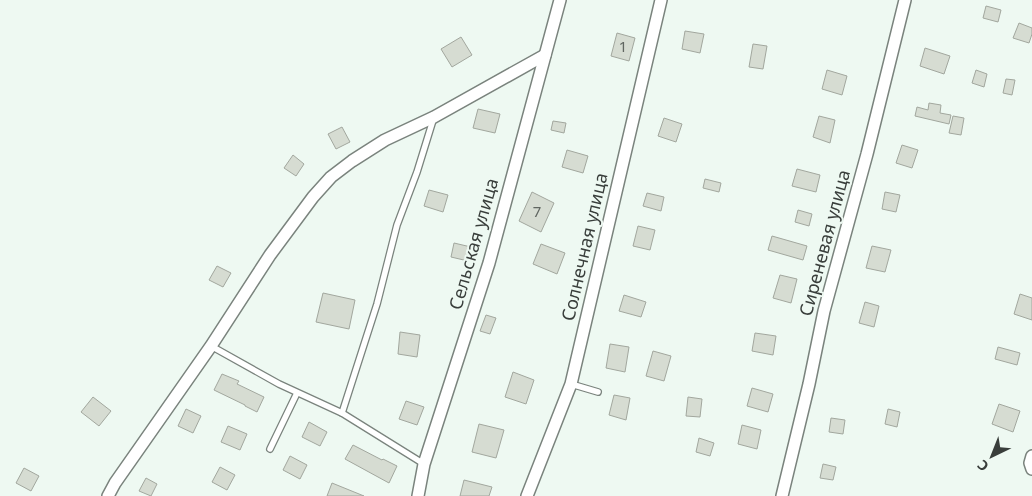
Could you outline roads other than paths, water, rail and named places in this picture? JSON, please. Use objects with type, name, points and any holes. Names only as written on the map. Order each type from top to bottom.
[{"type":"street","name":"Сельская улица","points":[[418,496],[424,464],[489,263],[560,0]]},
{"type":"street","name":"Солнечная улица","points":[[527,496],[571,384],[661,0]]},
{"type":"street","name":"Сиреневая улица","points":[[782,496],[809,384],[824,311],[867,154],[905,0]]},
{"type":"street","points":[[108,496],[115,483],[211,346],[270,255],[312,197],[331,177],[352,160],[385,140],[434,117],[544,55]]},
{"type":"street","points":[[1032,456],[1030,463],[1032,468]]},
{"type":"lane","points":[[342,413],[378,304],[397,225],[417,172],[434,117]]},
{"type":"lane","points":[[211,346],[298,393],[342,413],[424,464]]},
{"type":"lane","points":[[571,384],[598,392]]},
{"type":"lane","points":[[270,449],[298,393]]}]
